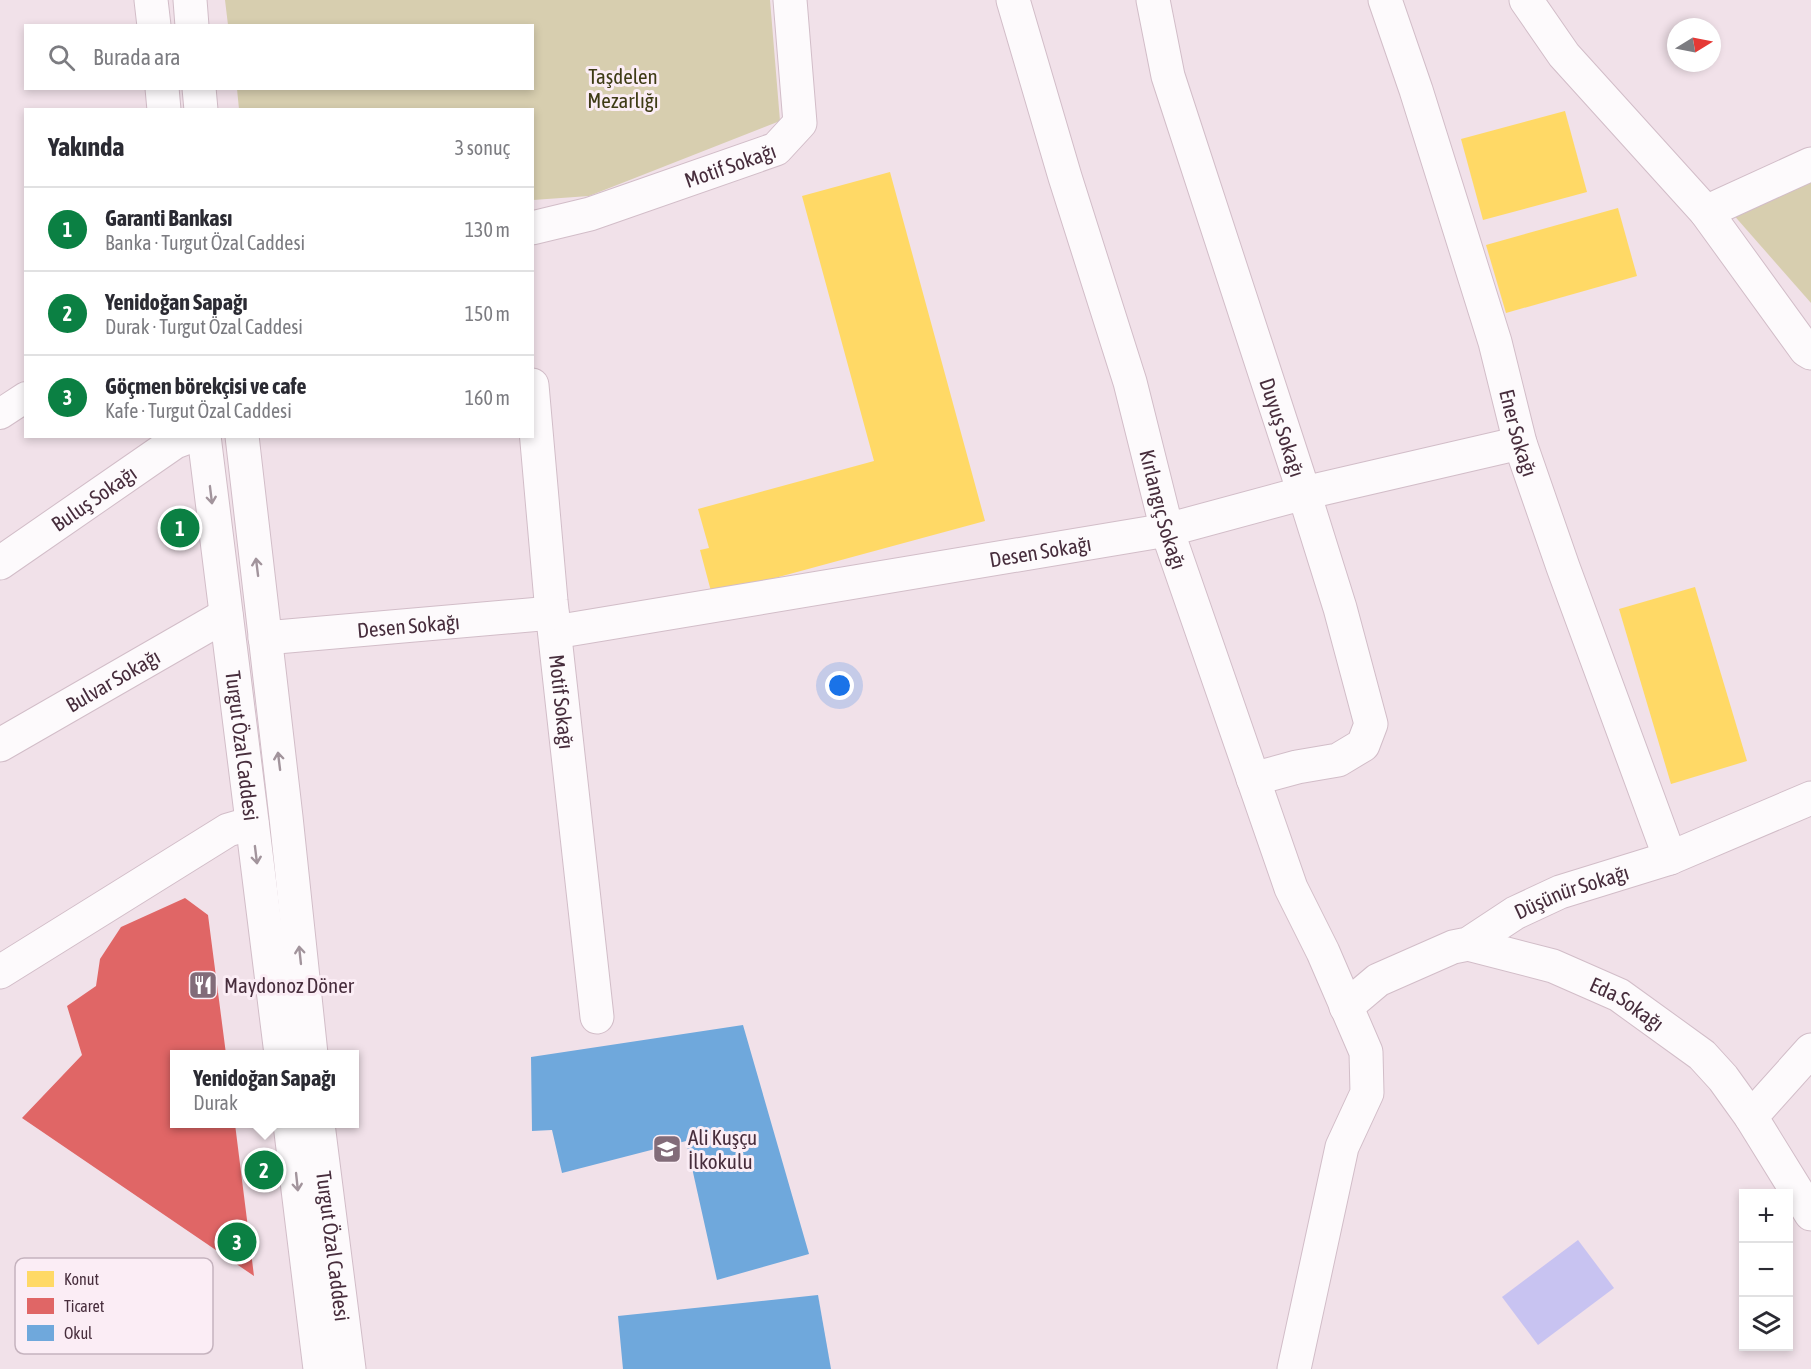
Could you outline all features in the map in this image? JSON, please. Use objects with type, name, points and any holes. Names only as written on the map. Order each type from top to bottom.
[{"type":"street","points":[[152,0],[154,24]]},
{"type":"street","points":[[190,0],[192,24]]},
{"type":"street","name":"Motif Sokağı","points":[[534,228],[590,214],[776,149],[800,123],[790,0]]},
{"type":"street","name":"Kırlangıç Sokağı","points":[[1013,0],[1065,177],[1130,382],[1167,530],[1291,888],[1323,952],[1366,1052],[1367,1093],[1342,1147],[1294,1369]]},
{"type":"street","name":"Duyuş Sokağı","points":[[1153,0],[1168,76],[1340,608],[1371,724],[1363,746],[1338,760],[1297,767],[1254,779]]},
{"type":"street","name":"Ener Sokağı","points":[[1385,0],[1416,90],[1491,331],[1520,443],[1670,858]]},
{"type":"street","points":[[1526,0],[1564,55],[1706,212],[1811,354]]},
{"type":"street","points":[[162,90],[164,108]]},
{"type":"street","points":[[199,90],[201,108]]},
{"type":"street","points":[[1706,212],[1811,164]]},
{"type":"street","points":[[0,414],[24,398]]},
{"type":"street","name":"Motif Sokağı","points":[[534,407],[554,622],[597,1017]]},
{"type":"street","name":"Buluş Sokağı","points":[[0,563],[175,442],[186,438]]},
{"type":"street","name":"Turgut Özal Caddesi","points":[[204,438],[280,1050]]},
{"type":"street","name":"Turgut Özal Caddesi","points":[[242,438],[311,1050]]},
{"type":"street","name":"Desen Sokağı","points":[[265,638],[554,622],[1167,530],[1304,494],[1520,443]]},
{"type":"street","name":"Bulvar Sokağı","points":[[0,745],[226,615]]},
{"type":"street","name":"Düşünür Sokağı","points":[[1346,1007],[1378,980],[1454,947],[1468,944],[1515,913],[1560,892],[1670,858],[1811,798]]},
{"type":"street","points":[[0,972],[228,830],[252,823]]},
{"type":"street","name":"Eda Sokağı","points":[[1468,944],[1553,966],[1619,994],[1702,1055],[1723,1078],[1751,1117],[1811,1214]]},
{"type":"street","points":[[1751,1117],[1811,1050]]},
{"type":"street","name":"Turgut Özal Caddesi","points":[[290,1128],[320,1369]]},
{"type":"street","name":"Turgut Özal Caddesi","points":[[319,1128],[349,1369]]},
{"type":"green space","name":"Taşdelen Mezarlığı","points":[[225,0],[770,0],[780,121],[589,196],[534,200],[534,108],[239,108],[237,90],[534,90],[534,24],[228,24]]},
{"type":"green space","points":[[1811,163],[1811,303],[1724,204]]},
{"type":"shaded area","points":[[1578,1240],[1614,1288],[1538,1345],[1502,1297]]},
{"type":"building: Konut","points":[[1565,111],[1587,192],[1483,220],[1461,139]]},
{"type":"building: Konut","points":[[890,172],[985,521],[712,595],[700,550],[709,548],[698,509],[874,461],[802,196]]},
{"type":"building: Konut","points":[[1618,208],[1637,276],[1506,313],[1486,245]]},
{"type":"building: Konut","points":[[1695,587],[1747,761],[1671,784],[1619,609]]},
{"type":"building: Ticaret","points":[[185,898],[208,915],[225,1050],[170,1050],[170,1128],[236,1128],[254,1276],[22,1118],[82,1055],[67,1006],[96,986],[100,959],[121,927]]},
{"type":"building: Okul","points":[[743,1025],[809,1254],[717,1280],[686,1141],[562,1173],[552,1130],[532,1131],[531,1057]]},
{"type":"building: Okul","points":[[818,1295],[831,1369],[623,1369],[618,1316]]},
{"type":"place","name":"Garanti Bankası","points":[[180,528]]},
{"type":"place","name":"Maydonoz Döner","points":[[203,985]]},
{"type":"place","name":"Ali Kuşçu İlkokulu","points":[[667,1149]]},
{"type":"place","name":"Yenidoğan Sapağı","points":[[264,1170]]},
{"type":"place","name":"Göçmen börekçisi ve cafe","points":[[237,1242]]}]
